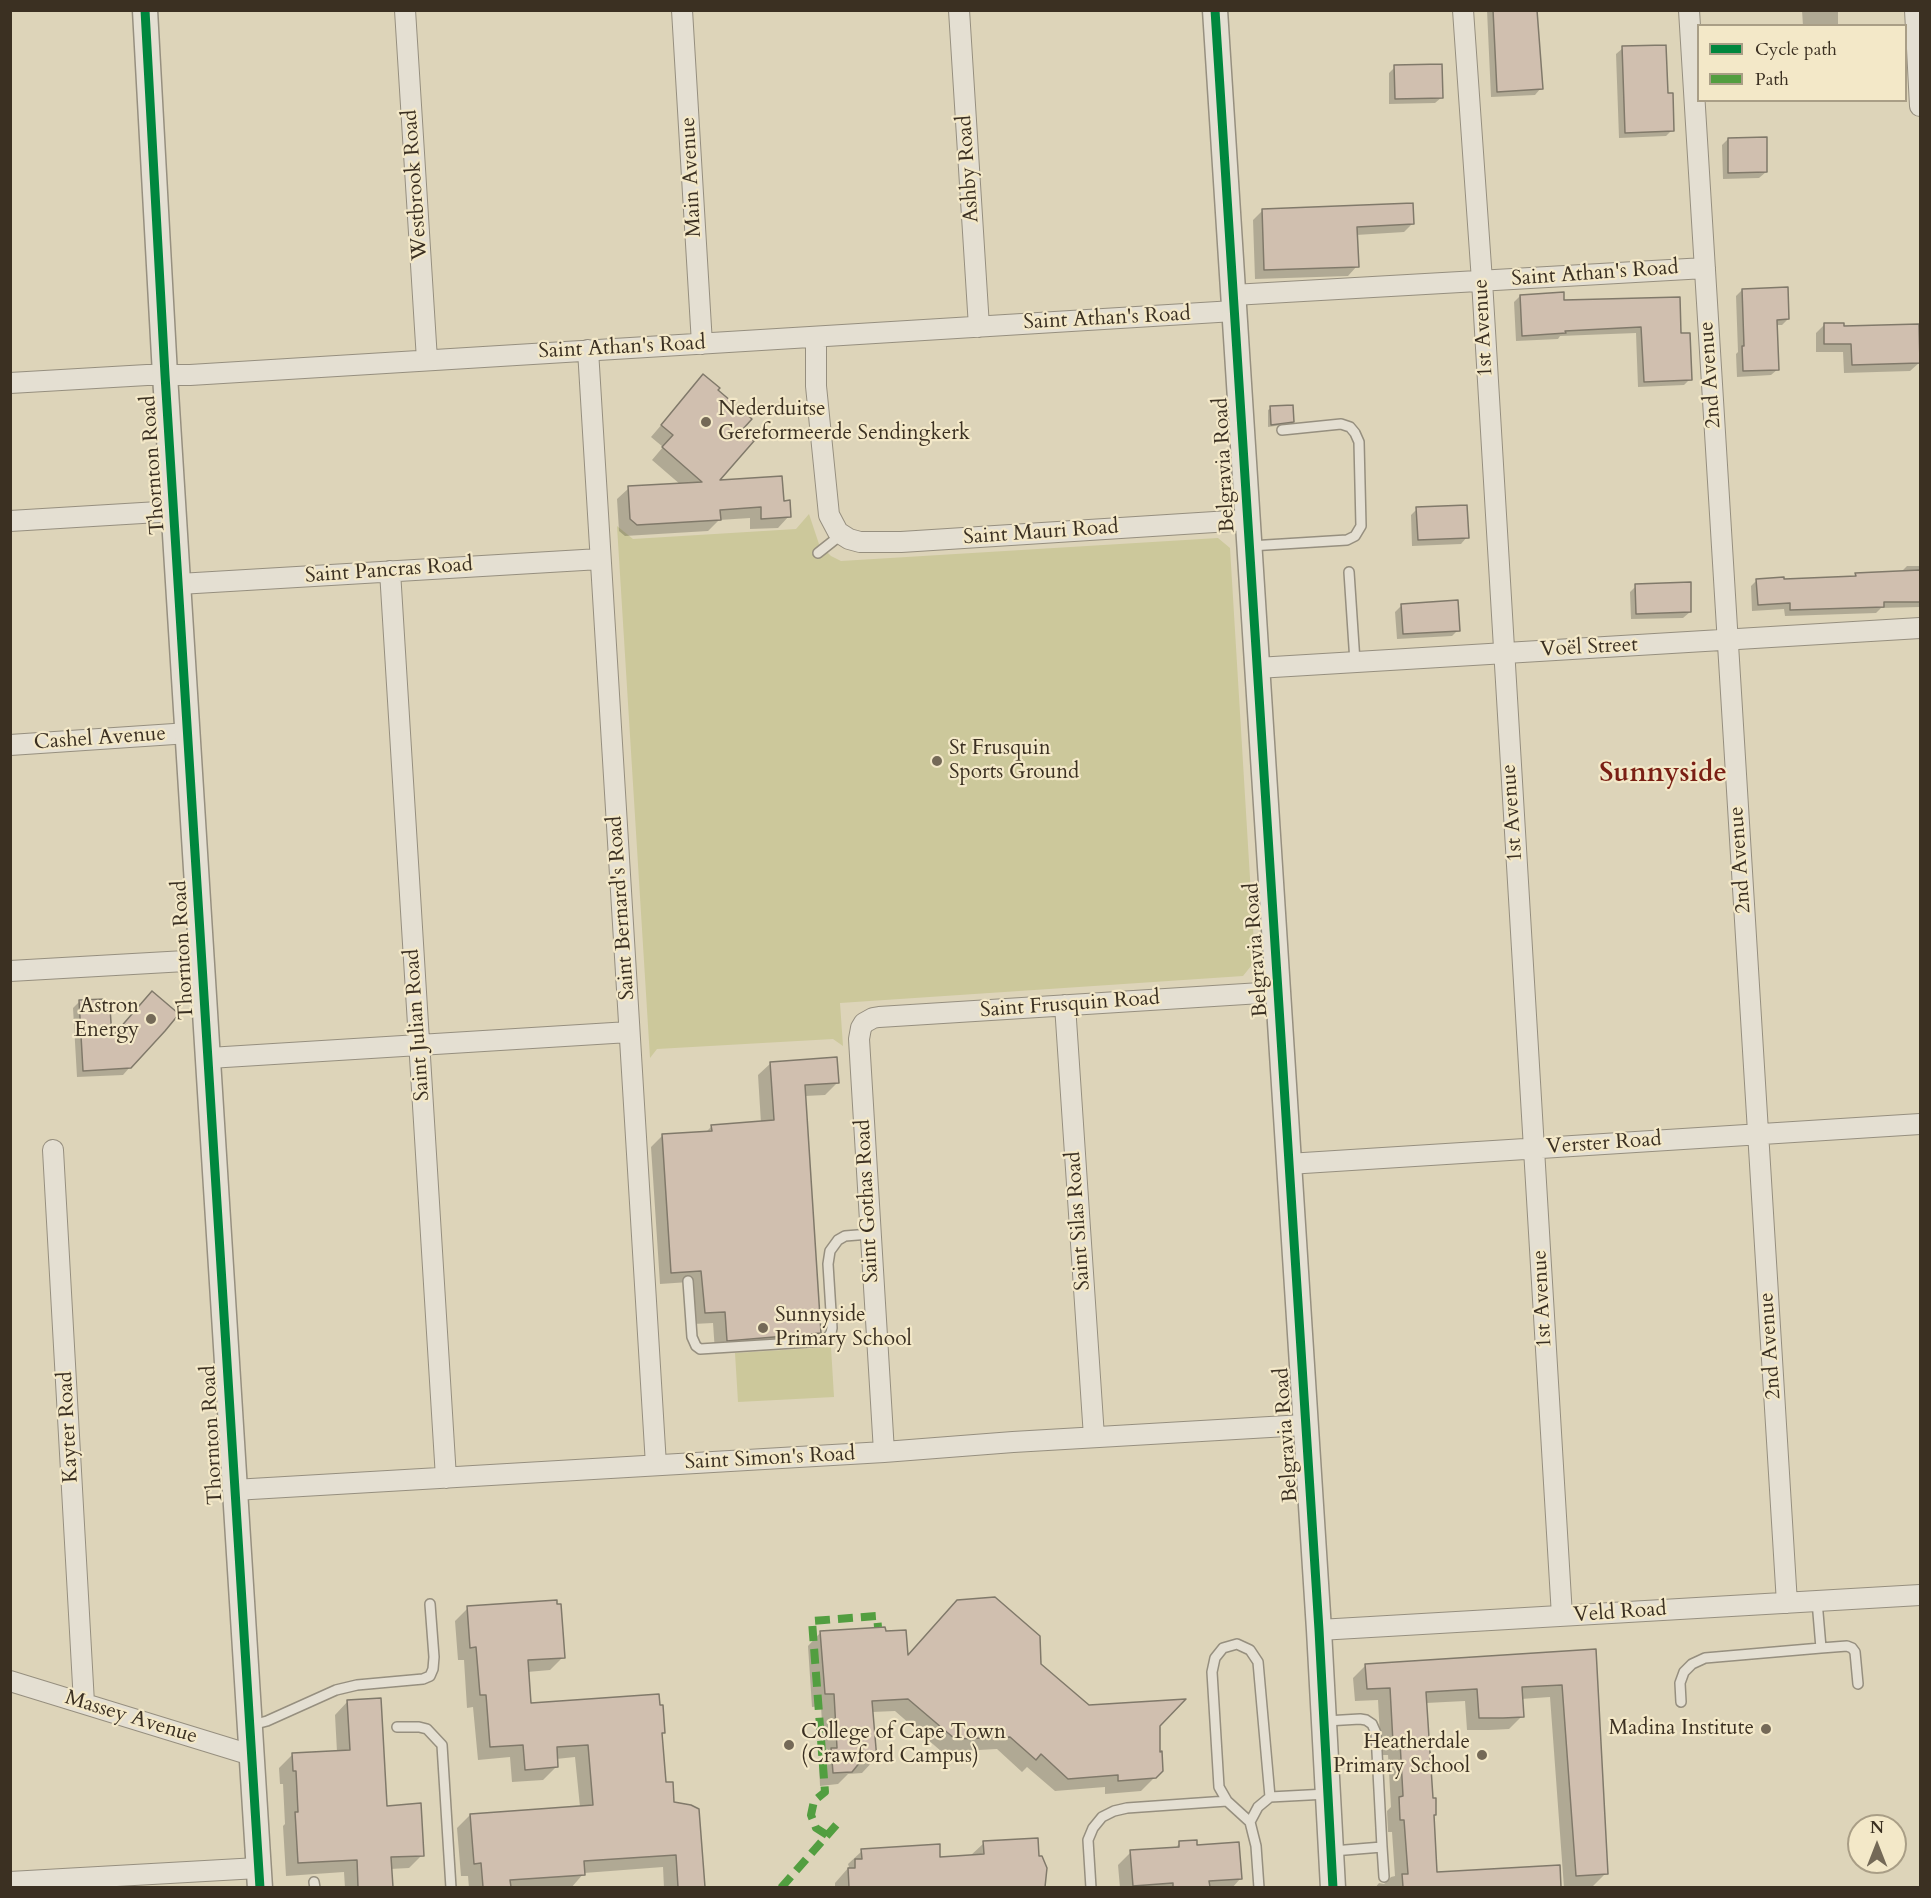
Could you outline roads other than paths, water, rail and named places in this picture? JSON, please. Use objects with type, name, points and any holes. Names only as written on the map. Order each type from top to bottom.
[{"type":"street","name":"Thornton Road","points":[[145,10],[165,375],[259,1878]]},
{"type":"street","name":"Westbrook Road","points":[[405,10],[427,360]]},
{"type":"street","name":"Main Avenue","points":[[682,10],[702,344]]},
{"type":"street","name":"Ashby Road","points":[[959,10],[979,327]]},
{"type":"street","name":"Belgravia Road","points":[[1215,10],[1304,1425],[1319,1630],[1333,1887]]},
{"type":"street","name":"1st Avenue","points":[[1463,10],[1482,281],[1562,1616]]},
{"type":"street","name":"2nd Avenue","points":[[1689,10],[1697,93]]},
{"type":"street","points":[[1915,10],[1914,58],[1920,106]]},
{"type":"street","name":"2nd Avenue","points":[[1697,102],[1705,268],[1787,1603]]},
{"type":"street","name":"Saint Athan's Road","points":[[10,383],[190,375],[979,327],[1482,281],[1705,268]]},
{"type":"street","points":[[816,337],[816,386],[825,485],[829,515],[840,533]]},
{"type":"street","name":"Saint Bernard's Road","points":[[588,350],[656,1465]]},
{"type":"street","points":[[10,521],[175,511]]},
{"type":"street","name":"Saint Mauri Road","points":[[840,533],[860,542],[901,542],[1246,520]]},
{"type":"street","name":"Saint Pancras Road","points":[[179,584],[600,559]]},
{"type":"street","name":"Saint Julian Road","points":[[390,571],[446,1478]]},
{"type":"street","name":"Voël Street","points":[[1257,668],[1920,628]]},
{"type":"street","name":"Cashel Avenue","points":[[10,745],[189,733]]},
{"type":"street","points":[[10,971],[203,960]]},
{"type":"street","name":"Saint Frusquin Road","points":[[864,1023],[879,1017],[1277,992]]},
{"type":"street","name":"Saint Silas Road","points":[[1065,1005],[1094,1437]]},
{"type":"street","name":"Saint Gothas Road","points":[[864,1023],[859,1039],[884,1452]]},
{"type":"street","points":[[208,1058],[629,1032]]},
{"type":"street","name":"Verster Road","points":[[1288,1164],[1920,1124]]},
{"type":"street","name":"Kayter Road","points":[[53,1150],[84,1703]]},
{"type":"street","name":"Saint Simon's Road","points":[[234,1490],[1304,1425]]},
{"type":"street","name":"Veld Road","points":[[1319,1630],[1920,1595]]},
{"type":"street","name":"Massey Avenue","points":[[10,1681],[251,1755]]},
{"type":"street","points":[[10,1882],[259,1878]]},
{"type":"lane","points":[[1248,546],[1347,540],[1355,537],[1361,526],[1359,442],[1355,433],[1350,427],[1341,424],[1282,430]]},
{"type":"lane","points":[[818,553],[840,533]]},
{"type":"lane","points":[[1349,572],[1355,662]]},
{"type":"lane","points":[[688,1281],[692,1337],[700,1349],[825,1341],[829,1338],[832,1328],[828,1264],[830,1251],[838,1240],[845,1236],[870,1234]]},
{"type":"lane","points":[[1817,1601],[1821,1648]]},
{"type":"lane","points":[[249,1725],[267,1721],[336,1690],[357,1685],[423,1679],[430,1676],[434,1669],[430,1604]]},
{"type":"lane","points":[[1259,1887],[1256,1846],[1250,1822],[1227,1801],[1219,1787],[1212,1672],[1215,1658],[1223,1648],[1237,1644],[1250,1650],[1258,1662],[1270,1797]]},
{"type":"lane","points":[[1681,1702],[1680,1683],[1684,1672],[1692,1664],[1705,1658],[1847,1646],[1855,1652],[1858,1684]]},
{"type":"lane","points":[[1323,1721],[1360,1719],[1372,1724],[1376,1733],[1384,1877]]},
{"type":"lane","points":[[397,1727],[419,1726],[427,1729],[442,1745],[451,1887]]},
{"type":"lane","points":[[1250,1822],[1258,1807],[1270,1797],[1327,1794]]},
{"type":"lane","points":[[1091,1887],[1089,1840],[1093,1828],[1102,1817],[1113,1811],[1127,1808],[1227,1801]]},
{"type":"lane","points":[[1331,1851],[1382,1847]]},
{"type":"place","name":"Nederduitse Gereformeerde Sendingkerk","points":[[706,422]]},
{"type":"place","name":"St Frusquin Sports Ground","points":[[937,761]]},
{"type":"place","name":"Astron Energy","points":[[151,1019]]},
{"type":"place","name":"Sunnyside Primary School","points":[[763,1328]]},
{"type":"place","name":"Madina Institute","points":[[1766,1729]]},
{"type":"place","name":"College of Cape Town (Crawford Campus)","points":[[789,1745]]},
{"type":"place","name":"Heatherdale Primary School","points":[[1482,1755]]},
{"type":"district","name":"Sunnyside","points":[[1663,775]]}]
